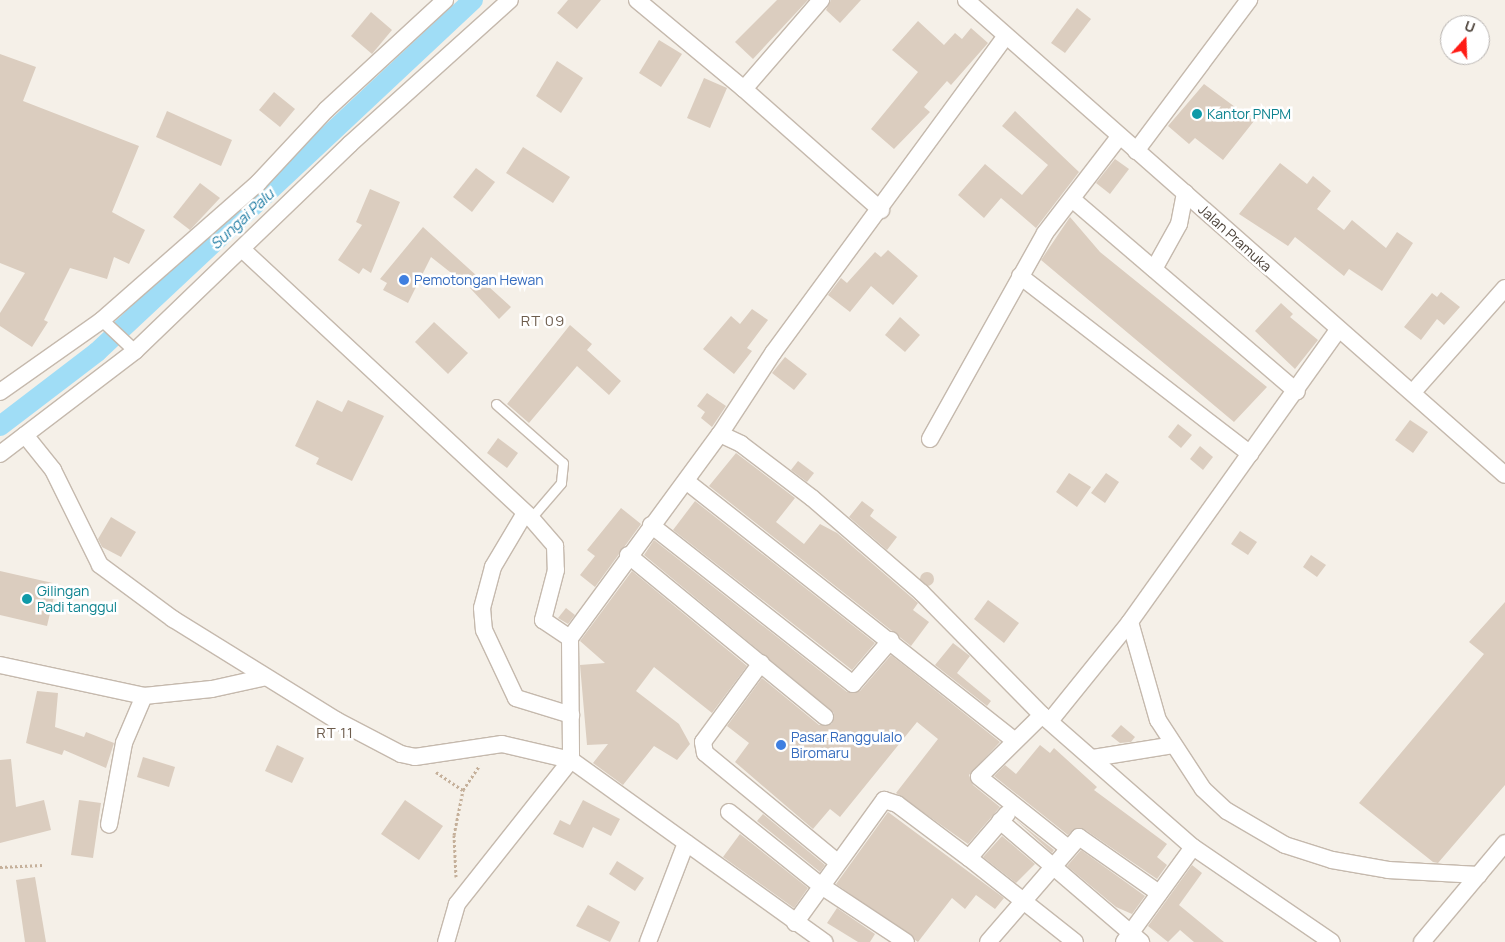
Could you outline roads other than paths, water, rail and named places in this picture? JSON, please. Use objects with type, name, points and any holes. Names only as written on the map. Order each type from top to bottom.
[{"type":"street","points":[[0,392],[102,320],[258,183],[326,110],[445,0]]},
{"type":"street","points":[[0,454],[135,351],[243,250],[350,144],[510,0]]},
{"type":"street","points":[[637,0],[744,89],[881,210]]},
{"type":"street","points":[[744,89],[821,0]]},
{"type":"street","name":"Jalan Pramuka","points":[[966,0],[1118,137],[1505,474]]},
{"type":"street","points":[[1136,151],[1249,0]]},
{"type":"street","points":[[446,942],[457,904],[571,760],[570,638],[628,556],[720,434],[773,353],[881,210],[1006,36]]},
{"type":"street","points":[[930,439],[1045,233],[1118,137]]},
{"type":"street","points":[[1154,269],[1179,224],[1185,194]]},
{"type":"street","points":[[1072,199],[1297,392]]},
{"type":"street","points":[[243,250],[528,516],[555,546],[556,570],[543,620],[570,638]]},
{"type":"street","points":[[1020,276],[1250,454]]},
{"type":"street","points":[[1413,392],[1505,288]]},
{"type":"street","points":[[102,320],[135,351]]},
{"type":"street","points":[[1068,848],[979,777],[1013,739],[1046,718],[1130,622],[1250,454],[1297,392],[1338,330]]},
{"type":"street","points":[[720,434],[741,444],[812,498],[922,593],[1046,718],[1094,758],[1192,847],[1332,942]]},
{"type":"street","points":[[25,435],[53,470],[100,565],[173,619],[344,724],[414,757],[502,744],[571,760],[795,924],[824,942]]},
{"type":"street","points":[[686,481],[891,640],[1013,739]]},
{"type":"street","points":[[528,516],[493,567],[482,608],[484,630],[516,698],[571,715]]},
{"type":"street","points":[[651,525],[853,684],[891,640]]},
{"type":"street","points":[[628,556],[761,663],[824,717]]},
{"type":"street","points":[[1130,622],[1158,720],[1203,789],[1227,811],[1285,845],[1388,870],[1479,875]]},
{"type":"street","points":[[761,663],[703,742],[705,753],[836,861]]},
{"type":"street","points":[[0,665],[144,696],[212,689],[266,677]]},
{"type":"street","points":[[109,825],[124,743],[144,696]]},
{"type":"street","points":[[1094,758],[1173,745]]},
{"type":"street","points":[[795,924],[836,861],[884,800],[897,804],[1075,942]]},
{"type":"street","points":[[969,858],[1014,805]]},
{"type":"street","points":[[729,812],[820,885],[906,942]]},
{"type":"street","points":[[1000,822],[1131,939],[1158,893],[1192,847]]},
{"type":"street","points":[[988,942],[1077,838],[1084,837],[1158,893]]},
{"type":"street","points":[[648,942],[686,843]]},
{"type":"street","points":[[1422,942],[1505,843]]},
{"type":"lane","points":[[496,404],[563,463],[561,483],[528,516]]},
{"type":"waterway","name":"Sungai Palu","points":[[0,426],[97,352],[473,0]]},
{"type":"place","name":"Kantor PNPM","points":[[1197,114]]},
{"type":"place","name":"Pemotongan Hewan","points":[[404,280]]},
{"type":"place","name":"Gilingan Padi tanggul","points":[[27,599]]},
{"type":"place","name":"Pasar Ranggulalo Biromaru","points":[[781,745]]},
{"type":"district","name":"RT 09","points":[[543,321]]},
{"type":"district","name":"RT 11","points":[[335,733]]}]
